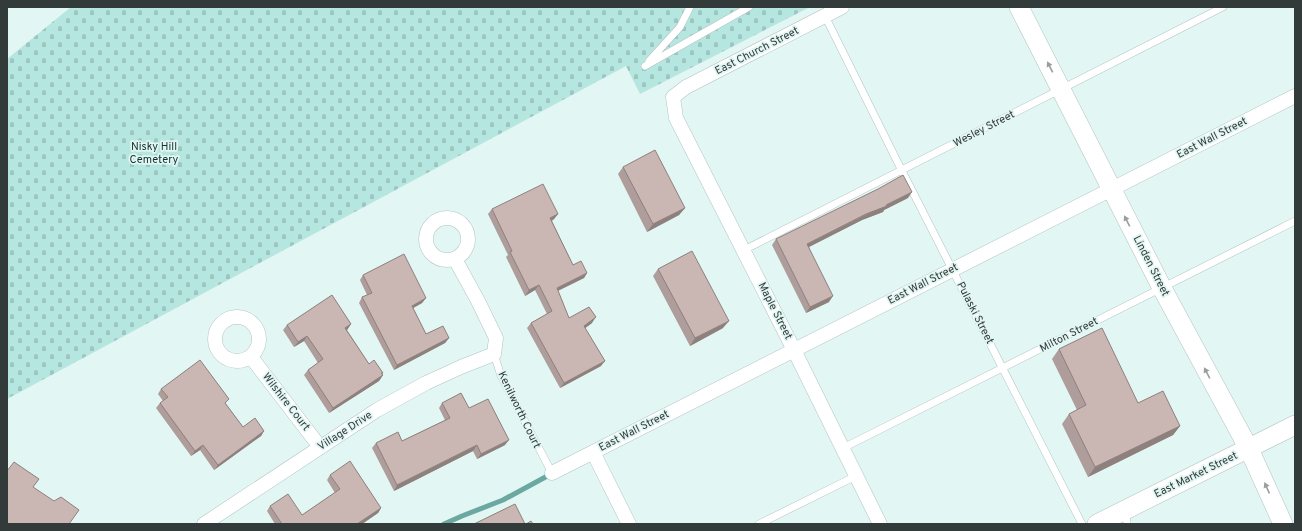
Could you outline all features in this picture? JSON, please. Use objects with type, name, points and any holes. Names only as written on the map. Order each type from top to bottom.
[{"type":"street","name":"East Church Street","points":[[673,97],[686,87],[842,7]]},
{"type":"street","name":"Linden Street","points":[[1019,7],[1162,288],[1249,449],[1283,524]]},
{"type":"street","name":"East Wall Street","points":[[552,473],[1295,96]]},
{"type":"street","name":"Maple Street","points":[[673,97],[676,118],[744,250],[880,524]]},
{"type":"street","name":"Kenilworth Court","points":[[454,258],[478,301],[496,338],[494,354]]},
{"type":"street","name":"Village Drive","points":[[204,524],[377,410],[426,383],[494,354]]},
{"type":"street","name":"Wilshire Court","points":[[251,357],[320,447]]},
{"type":"street","name":"East Market Street","points":[[1097,524],[1126,517],[1295,425]]},
{"type":"street","points":[[593,452],[629,524]]},
{"type":"lane","points":[[690,7],[680,27],[645,66],[750,7]]},
{"type":"lane","name":"Wesley Street","points":[[744,250],[1223,7]]},
{"type":"lane","name":"Pulaski Street","points":[[825,16],[902,171],[1082,524]]},
{"type":"lane","name":"Milton Street","points":[[843,448],[1295,221]]},
{"type":"lane","name":"Kenilworth Court","points":[[494,354],[501,376],[552,473]]},
{"type":"lane","points":[[759,524],[856,476]]},
{"type":"green space","name":"Nisky Hill Cemetery","points":[[71,7],[810,7],[640,94],[626,66],[7,399],[7,59]]},
{"type":"building","points":[[655,150],[685,208],[653,224],[623,167]]},
{"type":"building","points":[[903,175],[912,192],[886,205],[887,206],[866,214],[807,244],[833,296],[810,307],[776,239],[878,189]]},
{"type":"building","points":[[543,184],[558,214],[550,218],[573,265],[581,261],[587,273],[557,288],[569,318],[589,307],[596,317],[584,326],[605,361],[564,383],[531,323],[552,311],[539,285],[529,290],[510,252],[512,251],[492,209]]},
{"type":"building","points":[[692,251],[729,321],[695,338],[658,269]]},
{"type":"building","points":[[404,254],[426,298],[412,306],[426,334],[443,326],[449,338],[397,365],[362,297],[372,293],[363,275]]},
{"type":"building","points":[[332,295],[351,324],[345,328],[369,364],[374,360],[383,373],[381,373],[383,375],[333,408],[308,370],[323,359],[307,336],[298,342],[287,325]]},
{"type":"building","points":[[1102,328],[1138,403],[1163,391],[1180,426],[1095,467],[1069,414],[1086,405],[1059,349]]},
{"type":"building","points":[[200,360],[229,399],[225,403],[243,427],[255,418],[264,431],[218,465],[203,445],[195,451],[160,403],[168,397],[161,389]]},
{"type":"building","points":[[461,393],[469,408],[488,399],[509,440],[481,454],[477,445],[397,485],[376,443],[398,432],[402,441],[450,418],[442,403]]},
{"type":"building","points":[[350,461],[381,508],[357,524],[282,524],[270,506],[288,494],[302,515],[340,489],[330,475]]},
{"type":"building","points":[[14,462],[39,479],[33,487],[54,501],[61,497],[79,510],[69,524],[7,524],[7,471]]},
{"type":"building","points":[[515,504],[525,524],[474,524]]},
{"type":"building","points":[[531,521],[533,524],[526,524]]},
{"type":"waterway","points":[[444,524],[503,500],[551,474]]}]
